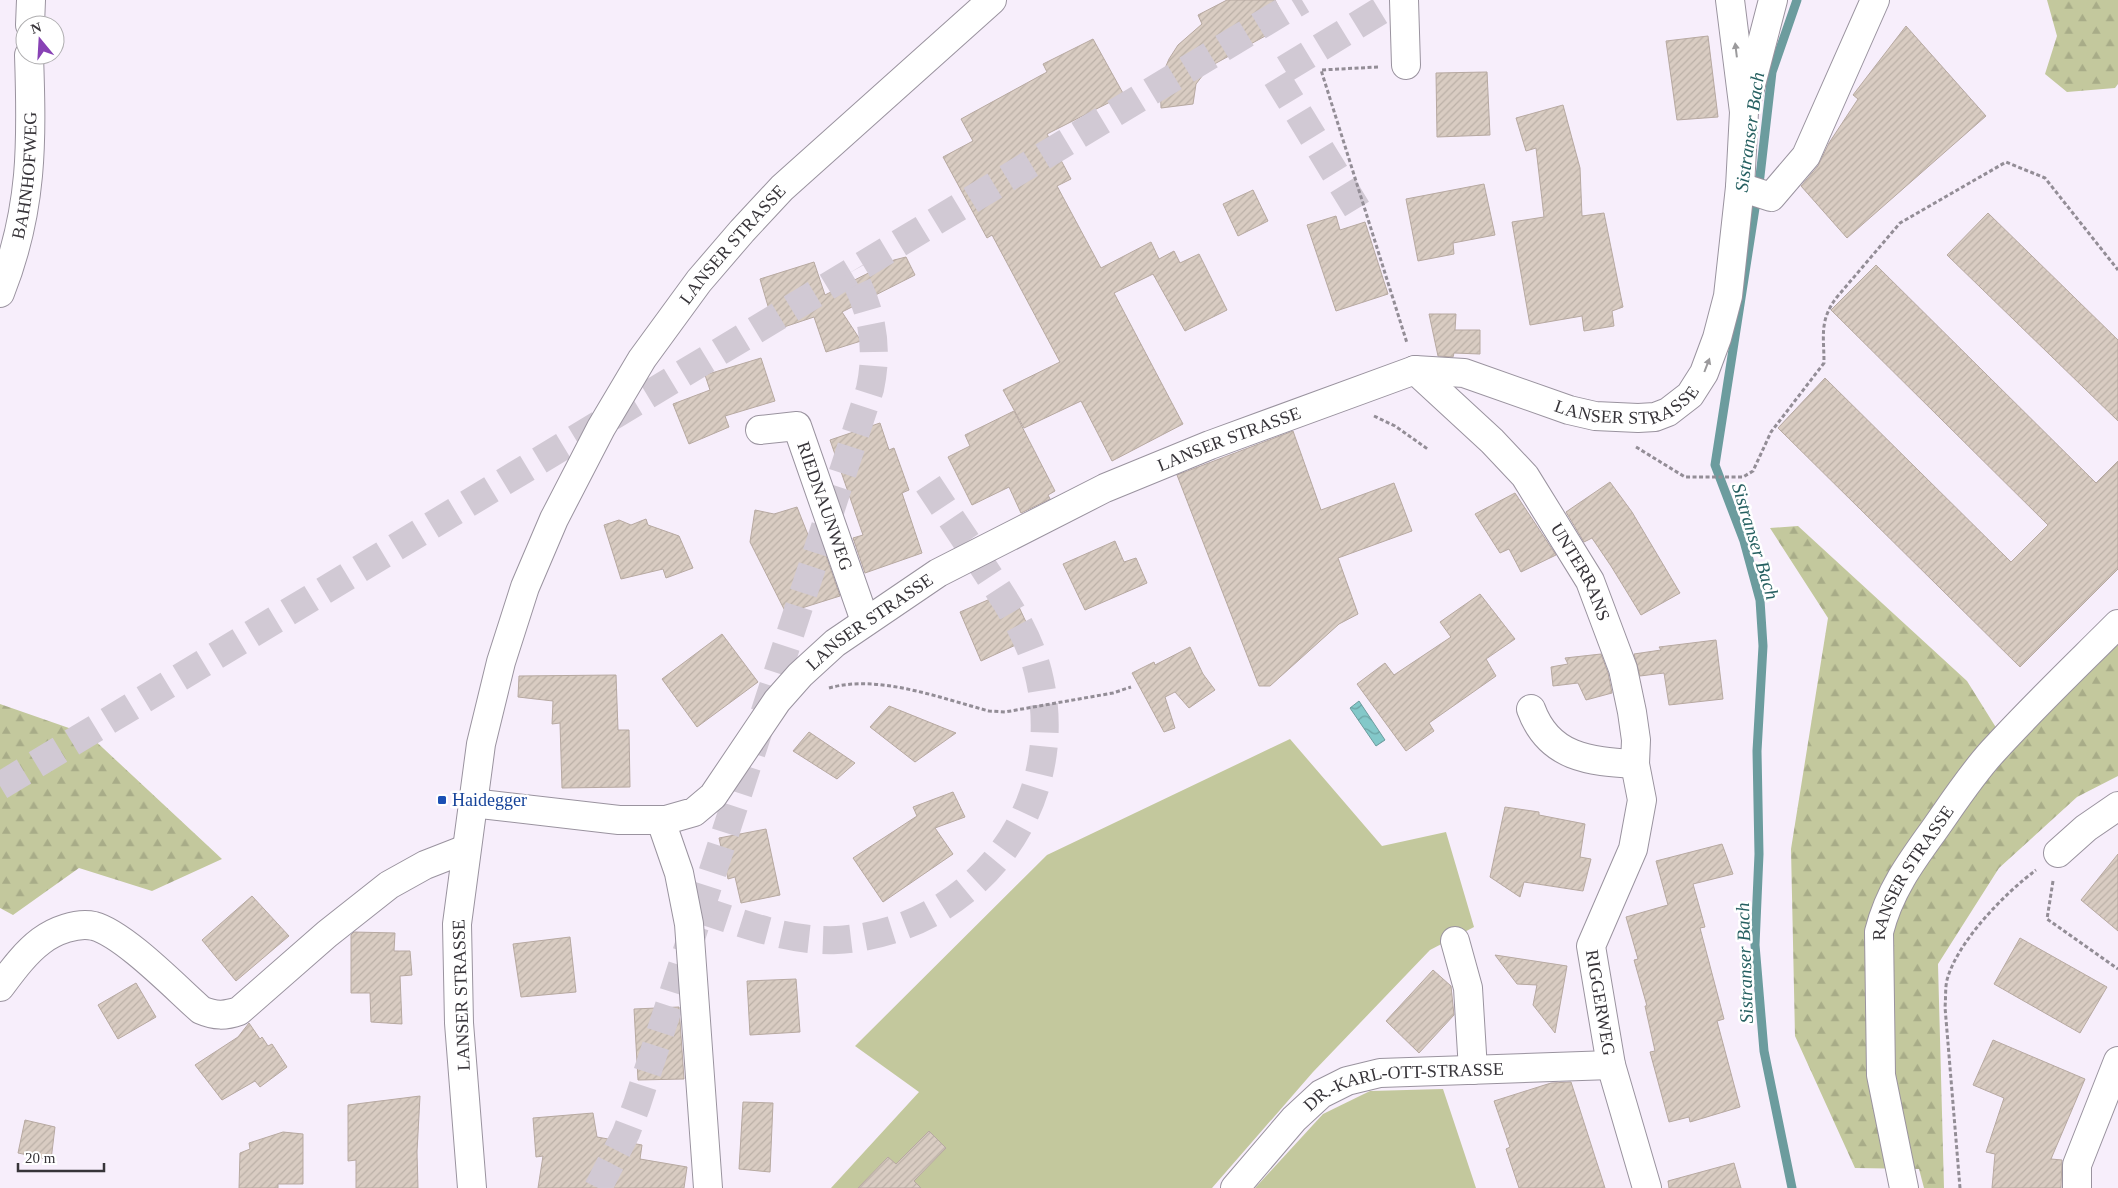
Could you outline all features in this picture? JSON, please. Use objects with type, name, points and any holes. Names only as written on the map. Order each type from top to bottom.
[{"type":"street","points":[[30,15],[31,0]]},
{"type":"street","name":"LANSER STRASSE","points":[[472,1188],[457,970],[457,924],[466,849],[483,735],[501,662],[525,587],[554,518],[601,428],[642,359],[699,281],[782,188],[992,0]]},
{"type":"street","points":[[1404,0],[1406,65]]},
{"type":"street","name":"LANSER STRASSE","points":[[472,803],[619,820],[661,821],[694,812],[713,796],[777,701],[795,681],[835,643],[938,573],[1085,497],[1210,445],[1416,370],[1464,373],[1569,410],[1621,419],[1655,417],[1668,412],[1690,395],[1704,373],[1717,338],[1755,192],[1730,0]]},
{"type":"street","points":[[1744,112],[1773,0]]},
{"type":"street","points":[[1755,192],[1806,156],[1875,0]]},
{"type":"street","name":"BAHNHOFWEG","points":[[0,293],[15,250],[30,169],[32,132],[29,65]]},
{"type":"street","name":"UNTERRANS","points":[[1416,370],[1492,441],[1525,476],[1590,581],[1623,669],[1632,712],[1636,740],[1635,764],[1642,800],[1639,823]]},
{"type":"street","name":"RIEDNAUNWEG","points":[[760,430],[797,426],[865,621]]},
{"type":"street","name":"RANSER STRASSE","points":[[1904,1188],[1881,1075],[1879,932],[1885,909],[1897,884],[1913,859],[1971,778],[1993,751],[2118,624]]},
{"type":"street","points":[[1531,709],[1538,727],[1553,743],[1565,751],[1603,762],[1635,764]]},
{"type":"street","points":[[2058,854],[2086,828],[2118,806]]},
{"type":"street","points":[[661,821],[678,873],[689,924],[708,1188]]},
{"type":"street","name":"RIGGERWEG","points":[[1639,823],[1633,849],[1591,946],[1611,1064],[1647,1188]]},
{"type":"street","points":[[0,987],[17,965],[40,942],[55,933],[74,926],[92,925],[120,939],[201,1010],[212,1015],[226,1015],[239,1010],[327,934],[389,885],[425,865],[466,849]]},
{"type":"street","points":[[1455,941],[1468,988],[1473,1070]]},
{"type":"street","points":[[2077,1188],[2077,1165],[2118,1061]]},
{"type":"street","name":"DR.-KARL-OTT-STRASSE","points":[[1235,1188],[1294,1119],[1321,1094],[1347,1081],[1380,1073],[1611,1064]]},
{"type":"path","points":[[1406,65],[1321,70],[1416,370]]},
{"type":"path","points":[[1621,419],[1620,437],[1685,477],[1743,477],[1753,471],[1771,432],[1824,363],[1822,343],[1825,316],[1837,297],[1900,223],[2006,162],[2045,178],[2118,270]]},
{"type":"path","points":[[1337,398],[1395,426],[1429,450]]},
{"type":"path","points":[[826,689],[844,684],[869,682],[989,711],[1005,712],[1113,693],[1131,687]]},
{"type":"path","points":[[2058,854],[2046,918],[2118,969]]},
{"type":"path","points":[[1960,1188],[1945,1007],[1947,981],[1952,967],[1988,913],[2022,880],[2058,854]]},
{"type":"green space","points":[[2047,0],[2118,0],[2118,84],[2115,88],[2067,92],[2045,74],[2057,36]]},
{"type":"green space","points":[[1798,526],[1967,681],[2010,750],[2118,634],[2118,776],[2077,797],[1999,868],[1938,964],[1944,1188],[1924,1188],[1919,1169],[1855,1168],[1795,1036],[1791,849],[1828,618],[1770,528]]},
{"type":"green space","points":[[0,704],[89,735],[222,859],[152,891],[79,868],[13,915],[0,908]]},
{"type":"green space","points":[[1290,739],[1382,846],[1446,832],[1474,927],[1430,950],[1313,1072],[1212,1188],[831,1188],[919,1092],[855,1046],[1047,855]]},
{"type":"green space","points":[[1443,1089],[1476,1188],[1255,1188],[1323,1114],[1370,1091]]},
{"type":"water","points":[[1359,701],[1385,740],[1376,746],[1350,708]]},
{"type":"building","points":[[1227,0],[1275,0],[1287,24],[1209,67],[1196,84],[1193,104],[1161,108],[1160,80],[1169,59],[1178,45],[1202,24],[1198,15]]},
{"type":"building","points":[[1906,26],[1986,116],[1847,238],[1801,186],[1818,166],[1829,143],[1858,99],[1853,95]]},
{"type":"building","points":[[1708,36],[1718,117],[1677,120],[1666,41]]},
{"type":"building","points":[[1093,39],[1124,95],[1047,134],[1071,179],[1057,186],[1101,268],[1151,242],[1159,259],[1174,251],[1180,263],[1199,254],[1227,310],[1185,331],[1153,274],[1114,293],[1183,424],[1112,461],[1081,401],[1024,428],[1003,390],[1060,362],[992,235],[987,238],[943,157],[973,141],[961,119],[1047,72],[1043,64]]},
{"type":"building","points":[[1487,72],[1490,135],[1437,137],[1436,73]]},
{"type":"building","points":[[1563,105],[1580,168],[1582,216],[1604,213],[1623,307],[1612,311],[1614,326],[1584,331],[1582,316],[1530,325],[1512,222],[1544,217],[1536,148],[1526,151],[1516,118]]},
{"type":"building","points":[[1484,184],[1495,235],[1453,243],[1454,254],[1418,261],[1406,199]]},
{"type":"building","points":[[1253,190],[1268,221],[1238,236],[1223,204]]},
{"type":"building","points":[[1988,213],[2118,340],[2118,421],[1947,255]]},
{"type":"building","points":[[1336,216],[1340,230],[1365,222],[1388,294],[1336,311],[1307,225]]},
{"type":"building","points":[[906,257],[915,275],[842,312],[861,341],[826,352],[814,317],[775,330],[760,279],[814,262],[825,295],[894,260]]},
{"type":"building","points":[[1876,265],[2096,483],[2118,461],[2118,569],[2020,667],[1778,428],[1825,378],[2011,562],[2048,525],[1831,310]]},
{"type":"building","points":[[1429,314],[1456,314],[1455,330],[1480,330],[1480,354],[1454,353],[1453,357],[1438,356]]},
{"type":"building","points":[[761,358],[775,401],[725,416],[729,427],[689,444],[673,404],[710,390],[705,375]]},
{"type":"building","points":[[1014,411],[1055,491],[1048,495],[1050,499],[1021,513],[1009,487],[972,505],[948,457],[970,446],[965,435]]},
{"type":"building","points":[[880,423],[889,450],[894,448],[909,490],[902,493],[922,553],[865,573],[853,538],[863,535],[830,440]]},
{"type":"building","points":[[1293,431],[1321,510],[1394,483],[1412,531],[1338,558],[1358,614],[1339,624],[1270,686],[1259,686],[1177,475]]},
{"type":"building","points":[[1610,482],[1632,512],[1680,593],[1641,615],[1592,538],[1584,542],[1566,512]]},
{"type":"building","points":[[1515,493],[1556,555],[1521,572],[1509,549],[1500,553],[1475,514]]},
{"type":"building","points":[[797,507],[814,550],[823,547],[840,596],[786,613],[750,542],[755,510],[774,514]]},
{"type":"building","points":[[646,519],[648,525],[679,536],[693,568],[666,578],[663,569],[621,579],[604,525],[619,520],[631,525]]},
{"type":"building","points":[[1115,541],[1124,562],[1136,558],[1147,583],[1085,610],[1063,564]]},
{"type":"building","points":[[1011,590],[1033,637],[981,661],[960,612]]},
{"type":"building","points":[[1480,594],[1515,639],[1486,659],[1496,676],[1429,723],[1434,731],[1406,751],[1357,684],[1385,663],[1394,675],[1451,637],[1440,622]]},
{"type":"building","points":[[722,634],[758,682],[697,727],[662,679]]},
{"type":"building","points":[[1716,640],[1723,699],[1669,705],[1664,673],[1640,676],[1634,654],[1661,650],[1659,647]]},
{"type":"building","points":[[1190,647],[1203,674],[1215,690],[1189,708],[1175,692],[1165,697],[1175,728],[1164,732],[1132,673],[1154,662],[1155,665]]},
{"type":"building","points":[[1601,654],[1608,673],[1612,693],[1586,700],[1578,683],[1553,686],[1551,667],[1568,664],[1565,658]]},
{"type":"building","points":[[616,675],[618,730],[629,730],[630,787],[562,788],[560,723],[552,724],[553,701],[518,697],[519,676]]},
{"type":"building","points":[[889,706],[956,733],[915,762],[870,727]]},
{"type":"building","points":[[809,732],[855,763],[837,779],[793,751]]},
{"type":"building","points":[[953,792],[965,817],[935,828],[953,854],[883,902],[853,858],[917,816],[913,807]]},
{"type":"building","points":[[1505,807],[1539,812],[1539,815],[1585,824],[1580,857],[1591,859],[1583,891],[1524,882],[1520,897],[1490,877]]},
{"type":"building","points":[[766,829],[780,895],[741,903],[735,877],[728,879],[719,838]]},
{"type":"building","points":[[1722,844],[1733,874],[1693,884],[1705,927],[1700,928],[1724,1019],[1717,1021],[1740,1107],[1690,1122],[1689,1117],[1669,1122],[1650,1052],[1655,1051],[1645,1006],[1647,1006],[1634,960],[1638,959],[1626,917],[1668,905],[1656,861]]},
{"type":"building","points":[[2118,854],[2118,931],[2081,900]]},
{"type":"building","points":[[252,896],[289,936],[236,981],[202,940]]},
{"type":"building","points":[[354,932],[395,933],[394,951],[410,951],[412,975],[400,976],[402,1024],[371,1022],[370,993],[351,993],[351,935]]},
{"type":"building","points":[[570,937],[576,992],[521,997],[513,944]]},
{"type":"building","points":[[2020,938],[2107,987],[2080,1033],[1994,984]]},
{"type":"building","points":[[1495,955],[1567,966],[1555,1033],[1533,1005],[1537,985],[1517,984]]},
{"type":"building","points":[[1433,970],[1451,986],[1454,1015],[1419,1053],[1386,1021]]},
{"type":"building","points":[[796,979],[800,1032],[750,1035],[747,981]]},
{"type":"building","points":[[136,983],[156,1017],[118,1039],[98,1005]]},
{"type":"building","points":[[679,1007],[684,1079],[638,1080],[634,1009]]},
{"type":"building","points":[[249,1023],[260,1039],[262,1037],[268,1046],[272,1044],[287,1067],[260,1087],[255,1081],[222,1100],[195,1065],[238,1037]]},
{"type":"building","points":[[1993,1040],[2085,1079],[2051,1159],[2062,1160],[2061,1188],[1992,1188],[1995,1154],[1986,1152],[2004,1098],[1973,1085]]},
{"type":"building","points":[[1571,1082],[1605,1188],[1519,1188],[1506,1149],[1510,1147],[1494,1101],[1551,1083]]},
{"type":"building","points":[[420,1096],[417,1152],[418,1188],[356,1188],[356,1160],[348,1161],[348,1105]]},
{"type":"building","points":[[743,1102],[773,1103],[770,1172],[739,1169]]},
{"type":"building","points":[[593,1113],[597,1137],[642,1145],[640,1159],[687,1167],[684,1188],[538,1188],[543,1156],[536,1157],[533,1118]]},
{"type":"building","points":[[25,1120],[55,1127],[51,1160],[18,1153]]},
{"type":"building","points":[[929,1131],[946,1148],[914,1181],[921,1188],[858,1188],[888,1157],[896,1164]]},
{"type":"building","points":[[283,1132],[303,1134],[303,1184],[278,1184],[278,1188],[239,1188],[240,1153],[250,1149],[249,1143]]},
{"type":"building","points":[[1734,1163],[1741,1188],[1669,1188],[1668,1181]]},
{"type":"waterway","name":"Sistranser Bach","points":[[1792,1188],[1764,1051],[1755,945],[1759,854],[1757,751],[1763,646],[1760,600],[1744,541],[1715,465],[1760,176],[1772,72],[1797,0]]},
{"type":"tunnel","points":[[0,786],[1302,0]]},
{"type":"tunnel","points":[[1357,209],[1275,75],[1398,0]]},
{"type":"tunnel","points":[[598,1188],[626,1133],[637,1104],[870,389],[874,358],[872,329],[864,300],[851,272]]},
{"type":"tunnel","points":[[701,910],[768,931],[802,938],[837,940],[886,932],[931,914],[969,887],[1001,853],[1025,814],[1040,769],[1045,722],[1034,657],[1007,603],[921,473]]},
{"type":"place","name":"Haidegger","points":[[442,800]]}]
